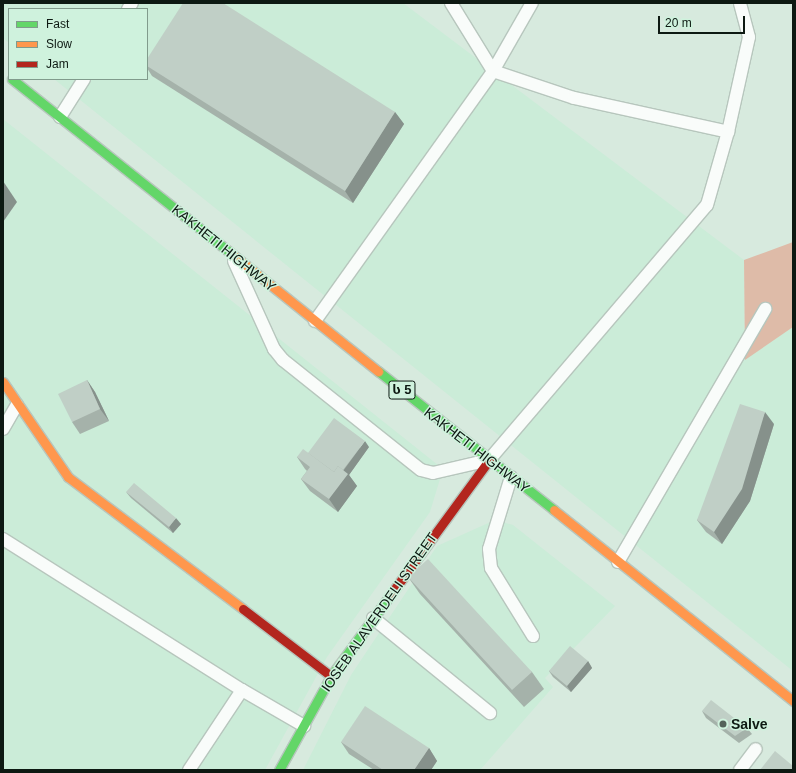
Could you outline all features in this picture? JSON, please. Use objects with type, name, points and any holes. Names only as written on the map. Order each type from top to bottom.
[{"type":"main road","name":"KAKHETI HIGHWAY","points":[[13,80],[793,701]]},
{"type":"main road","points":[[3,382],[17,405],[68,477],[331,676]]},
{"type":"main road","name":"IOSEB ALAVERDELI STREET","points":[[279,770],[331,676],[489,460]]},
{"type":"lane","points":[[451,3],[492,71],[574,98],[728,132]]},
{"type":"lane","points":[[315,321],[492,71],[532,3]]},
{"type":"lane","points":[[230,253],[274,350],[283,360],[421,470],[433,473],[489,460],[707,205],[728,132],[749,37],[740,3]]},
{"type":"lane","points":[[60,117],[83,80]]},
{"type":"lane","points":[[618,562],[765,309]]},
{"type":"lane","points":[[3,429],[17,405]]},
{"type":"lane","points":[[511,477],[489,550],[491,568],[533,636]]},
{"type":"lane","points":[[3,539],[242,690],[304,726]]},
{"type":"lane","points":[[373,618],[490,713]]},
{"type":"lane","points":[[189,770],[242,690]]},
{"type":"lane","points":[[740,770],[756,748]]},
{"type":"shaded area","points":[[3,3],[403,3],[744,260],[745,359],[793,327],[793,671],[55,80],[148,80],[148,8],[8,8],[8,42],[3,38]]},
{"type":"shaded area","points":[[3,119],[443,469],[430,512],[327,657],[265,770],[3,770]]},
{"type":"shaded area","points":[[793,242],[793,327],[745,360],[744,260]]},
{"type":"shaded area","points":[[495,520],[513,525],[615,606],[545,678],[553,687],[480,770],[303,770],[351,675],[437,546]]},
{"type":"building","points":[[183,3],[223,3],[395,112],[345,191],[148,67],[148,57]]},
{"type":"building","points":[[87,380],[100,409],[72,422],[58,394]]},
{"type":"building","points":[[740,404],[765,412],[742,489],[714,532],[697,520]]},
{"type":"building","points":[[334,418],[365,441],[343,470],[338,466],[334,472],[308,453]]},
{"type":"building","points":[[303,449],[334,472],[338,466],[348,474],[329,499],[301,479],[310,467],[297,457]]},
{"type":"building","points":[[134,483],[176,518],[169,527],[126,492]]},
{"type":"building","points":[[428,559],[532,672],[512,690],[408,577]]},
{"type":"building","points":[[570,646],[588,661],[567,686],[549,671]]},
{"type":"building","points":[[711,700],[747,728],[735,736],[702,711]]},
{"type":"building","points":[[365,706],[429,748],[414,770],[383,770],[341,742]]},
{"type":"building","points":[[775,751],[793,766],[793,770],[760,770]]},
{"type":"traffic: fast","points":[[13,80],[231,253]]},
{"type":"traffic: fast","points":[[378,371],[554,510]]},
{"type":"traffic: fast","points":[[279,770],[331,676],[391,594]]},
{"type":"traffic: slow","points":[[231,253],[378,371]]},
{"type":"traffic: slow","points":[[3,382],[68,477],[243,609]]},
{"type":"traffic: slow","points":[[554,510],[793,701]]},
{"type":"traffic: jam","points":[[391,594],[489,460]]},
{"type":"traffic: jam","points":[[243,609],[331,676]]},
{"type":"place","name":"Salve","points":[[723,724]]}]
